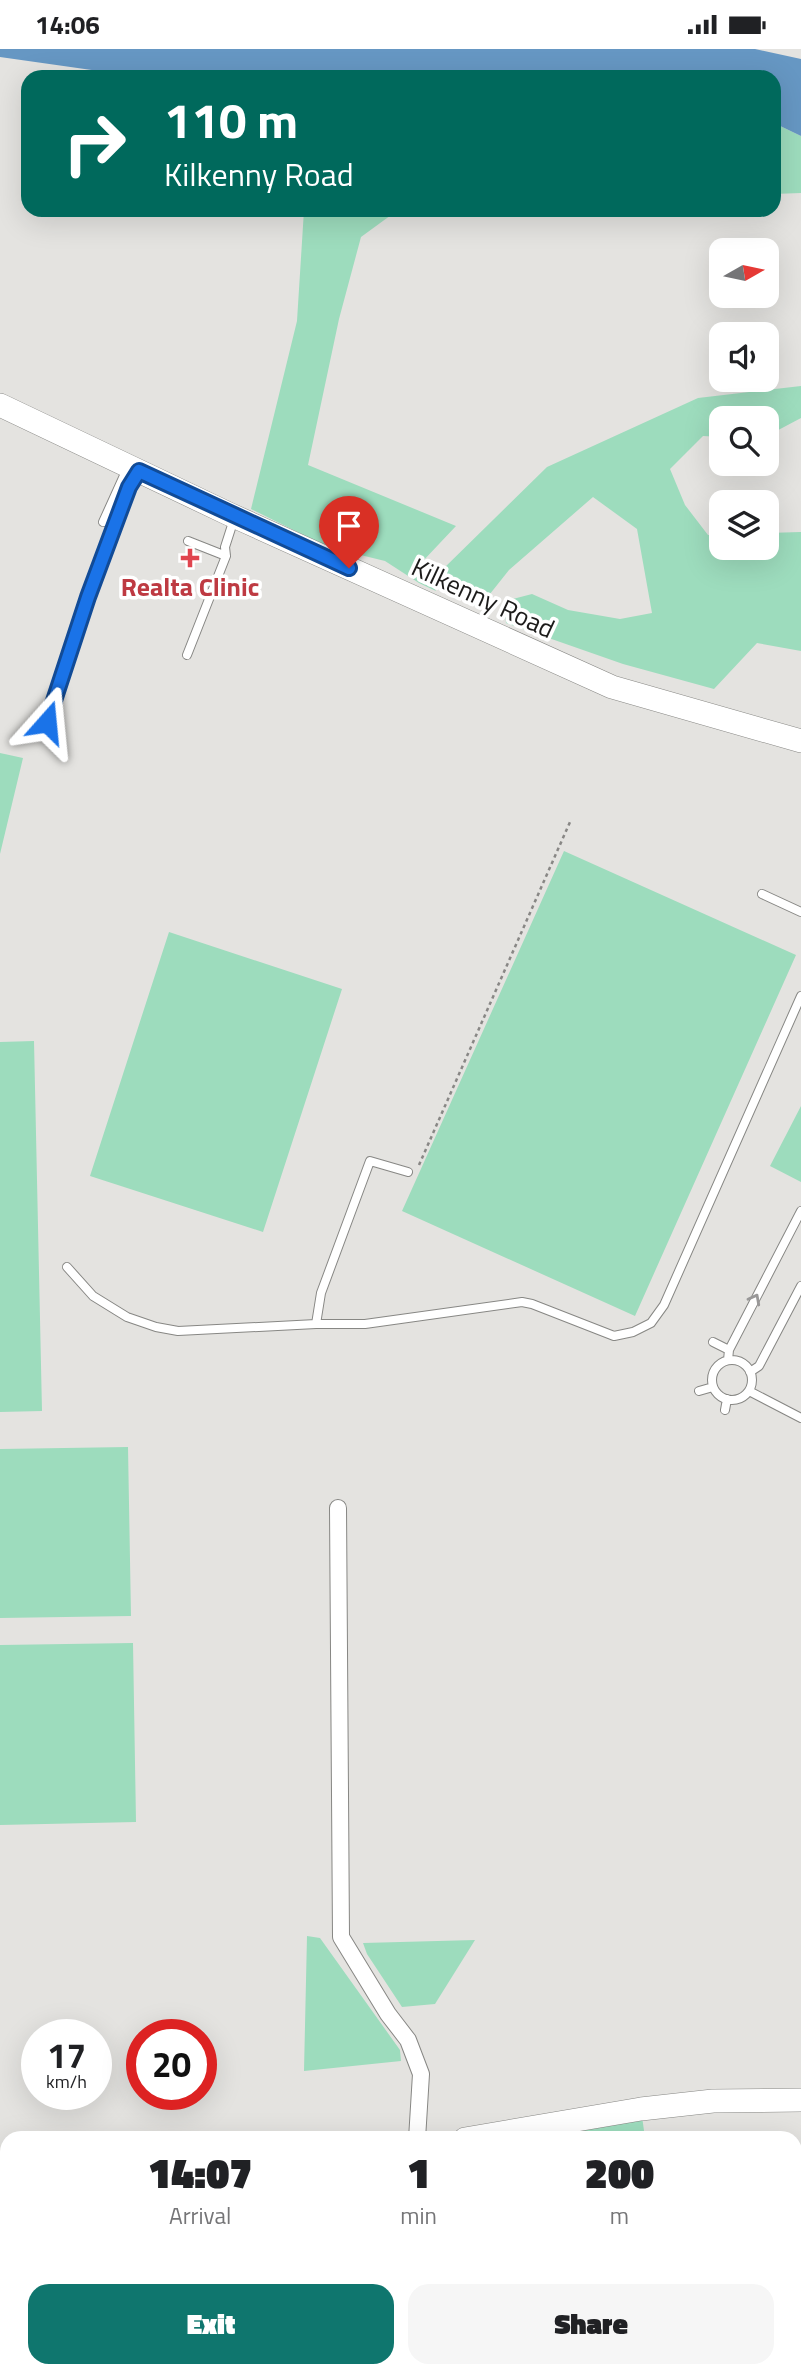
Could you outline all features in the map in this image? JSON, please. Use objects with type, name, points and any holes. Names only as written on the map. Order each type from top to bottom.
[{"type":"main road","name":"Kilkenny Road","points":[[0,405],[234,516],[612,687],[801,740]]},
{"type":"main road","points":[[515,2131],[713,2101],[801,2100]]},
{"type":"street","points":[[338,1507],[341,1937],[388,2014],[408,2041],[417,2063],[421,2074],[417,2131]]},
{"type":"lane","points":[[103,521],[134,469]]},
{"type":"lane","points":[[47,722],[134,469]]},
{"type":"lane","points":[[187,655],[226,556],[225,548],[234,516]]},
{"type":"lane","points":[[188,541],[226,556]]},
{"type":"lane","points":[[762,894],[801,912]]},
{"type":"lane","points":[[68,1267],[93,1296],[127,1317],[178,1331],[365,1324],[512,1302],[532,1304],[614,1336],[633,1332],[651,1323],[664,1305],[801,996]]},
{"type":"lane","points":[[316,1324],[321,1293],[370,1161],[408,1172]]},
{"type":"lane","points":[[728,1360],[729,1350],[801,1211]]},
{"type":"lane","points":[[751,1372],[759,1366],[801,1286]]},
{"type":"lane","points":[[713,1342],[729,1350]]},
{"type":"lane","points":[[728,1360],[741,1362],[751,1372],[749,1391],[739,1398],[727,1399],[713,1387],[716,1367],[728,1360]]},
{"type":"lane","points":[[699,1391],[713,1387]]},
{"type":"lane","points":[[749,1391],[801,1418]]},
{"type":"lane","points":[[726,1410],[727,1399]]},
{"type":"path","points":[[408,1172],[419,1166],[570,822]]},
{"type":"green space","points":[[781,126],[801,136],[801,193],[781,194]]},
{"type":"green space","points":[[304,217],[388,217],[361,237],[339,319],[308,465],[456,526],[422,562],[436,591],[385,561],[328,547],[251,509],[297,321]]},
{"type":"green space","points":[[801,386],[801,418],[779,430],[779,406],[709,406],[709,436],[703,436],[670,469],[685,505],[709,535],[709,560],[779,560],[779,533],[801,532],[801,651],[757,643],[714,689],[623,664],[506,623],[505,610],[509,600],[532,594],[568,610],[620,619],[652,613],[637,529],[593,497],[509,570],[478,609],[440,572],[547,467],[698,398],[750,392],[779,392],[779,389]]},
{"type":"green space","points":[[0,753],[23,758],[0,854]]},
{"type":"green space","points":[[564,851],[796,955],[635,1316],[402,1211]]},
{"type":"green space","points":[[169,932],[342,989],[263,1232],[90,1176]]},
{"type":"green space","points":[[34,1041],[42,1411],[0,1412],[0,1042]]},
{"type":"green space","points":[[801,1106],[801,1182],[770,1166]]},
{"type":"green space","points":[[128,1447],[131,1616],[0,1618],[0,1449]]},
{"type":"green space","points":[[133,1643],[136,1822],[0,1825],[0,1645]]},
{"type":"green space","points":[[307,1936],[320,1938],[400,2050],[401,2061],[304,2071]]},
{"type":"green space","points":[[475,1940],[435,2004],[402,2007],[367,1954],[363,1943]]},
{"type":"green space","points":[[641,2109],[644,2131],[512,2131]]},
{"type":"water","points":[[0,49],[755,49],[801,59],[801,136],[781,126],[781,70],[92,70],[0,57]]},
{"type":"place","name":"Realta Clinic","points":[[190,558]]},
{"type":"route","points":[[47,722],[88,597],[129,487],[139,471],[349,568]]}]
